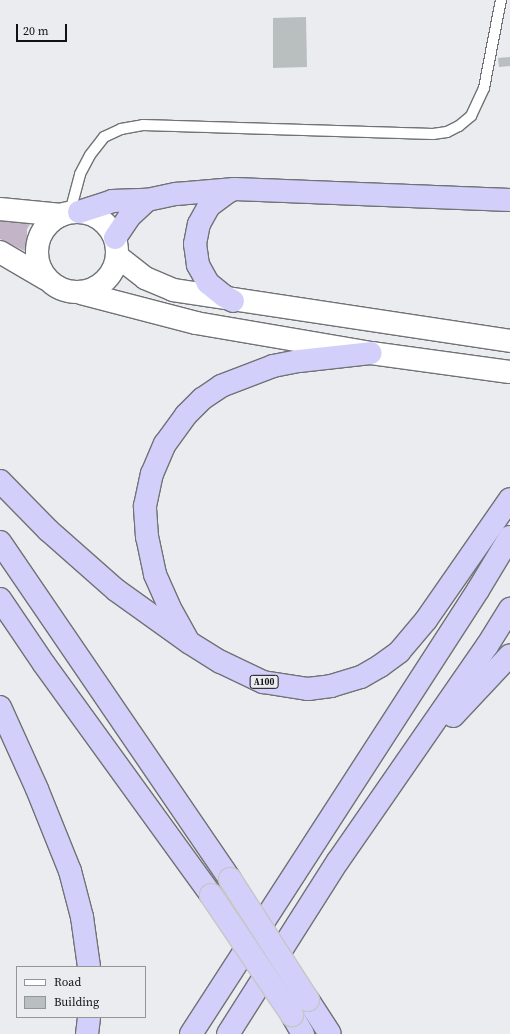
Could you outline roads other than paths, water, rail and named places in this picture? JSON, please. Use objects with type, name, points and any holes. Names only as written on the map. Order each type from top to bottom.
[{"type":"highway","points":[[70,213],[112,201],[130,199],[147,200],[198,191],[235,189],[509,200]]},
{"type":"highway","points":[[233,300],[224,296],[208,283],[198,265],[195,244],[199,224],[209,206],[226,193],[235,189]]},
{"type":"highway","points":[[116,247],[129,217],[147,200]]},
{"type":"highway","points":[[190,643],[169,606],[155,574],[147,537],[145,506],[152,474],[166,444],[186,415],[202,399],[227,383],[273,366],[299,361],[371,353]]},
{"type":"highway","name":"A100","points":[[0,481],[48,530],[116,590],[190,643],[221,662],[256,678],[284,686],[308,689],[331,686],[361,678],[399,652],[426,620],[510,499]]},
{"type":"highway","points":[[191,1034],[478,590],[510,537]]},
{"type":"highway","points":[[0,542],[230,880],[330,1034]]},
{"type":"highway","points":[[0,599],[44,664],[211,895],[292,1015],[303,1034]]},
{"type":"highway","points":[[228,1034],[338,861],[487,646],[510,608]]},
{"type":"highway","points":[[238,1034],[338,861],[460,707],[510,655]]},
{"type":"highway","points":[[0,707],[38,790],[70,871],[82,917],[89,966]]},
{"type":"highway","points":[[87,1034],[89,1018]]},
{"type":"main road","points":[[0,209],[88,213],[101,220],[110,230],[116,247],[130,268],[159,285],[185,293],[510,341]]},
{"type":"main road","points":[[46,279],[37,262],[37,243],[46,226],[70,213]]},
{"type":"main road","points":[[81,293],[102,284],[114,267],[116,247]]},
{"type":"main road","points":[[0,252],[62,290],[81,293],[196,323],[371,353],[510,372]]},
{"type":"lane","points":[[70,213],[80,174],[90,155],[104,137],[121,129],[142,125],[433,134],[447,132],[459,126],[471,116],[484,88],[501,0]]}]
